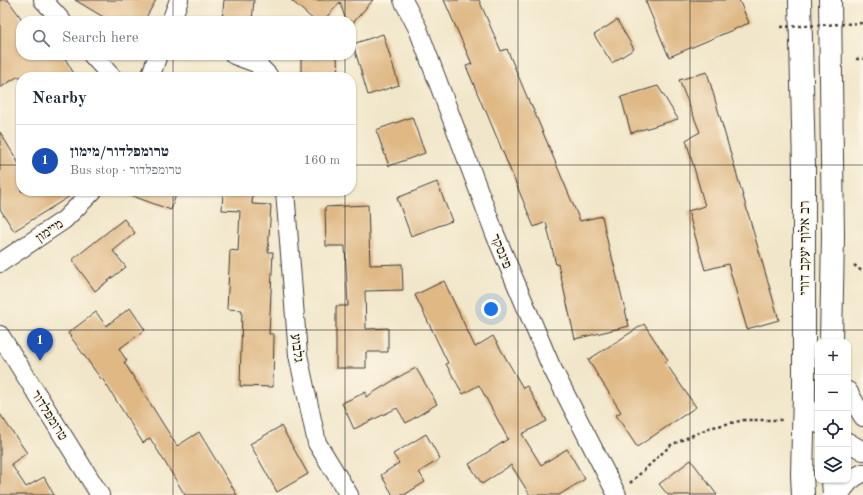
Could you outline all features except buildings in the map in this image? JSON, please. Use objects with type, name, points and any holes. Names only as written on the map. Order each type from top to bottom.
[{"type":"main road","name":"רב אלוף יעקב דורי","points":[[830,0],[833,237],[831,339]]},
{"type":"main road","name":"רב אלוף יעקב דורי","points":[[799,5],[804,167],[803,495]]},
{"type":"main road","points":[[833,483],[834,495]]},
{"type":"street","points":[[43,0],[57,16]]},
{"type":"street","points":[[173,16],[179,0]]},
{"type":"street","name":"פינסקר","points":[[403,0],[418,29],[495,234],[550,364],[617,495]]},
{"type":"street","points":[[97,60],[107,72]]},
{"type":"street","points":[[152,72],[156,60]]},
{"type":"street","points":[[248,60],[256,63],[265,72]]},
{"type":"street","name":"מיימון","points":[[0,263],[64,220],[88,196]]},
{"type":"street","name":"גלבוע","points":[[285,196],[298,355],[317,443],[349,495]]},
{"type":"street","name":"טרומפלדור","points":[[0,335],[100,495]]},
{"type":"street","points":[[804,394],[806,405],[815,420]]},
{"type":"street","points":[[851,396],[863,417]]},
{"type":"street","points":[[851,444],[863,451]]},
{"type":"street","points":[[840,495],[848,483],[856,476],[863,473]]},
{"type":"path","points":[[781,27],[863,23]]},
{"type":"path","points":[[856,59],[863,58]]},
{"type":"path","points":[[854,265],[863,272]]},
{"type":"path","points":[[630,483],[671,445],[709,428],[744,420],[786,420]]},
{"type":"place","name":"טרומפלדור/מימון","points":[[40,361]]}]
